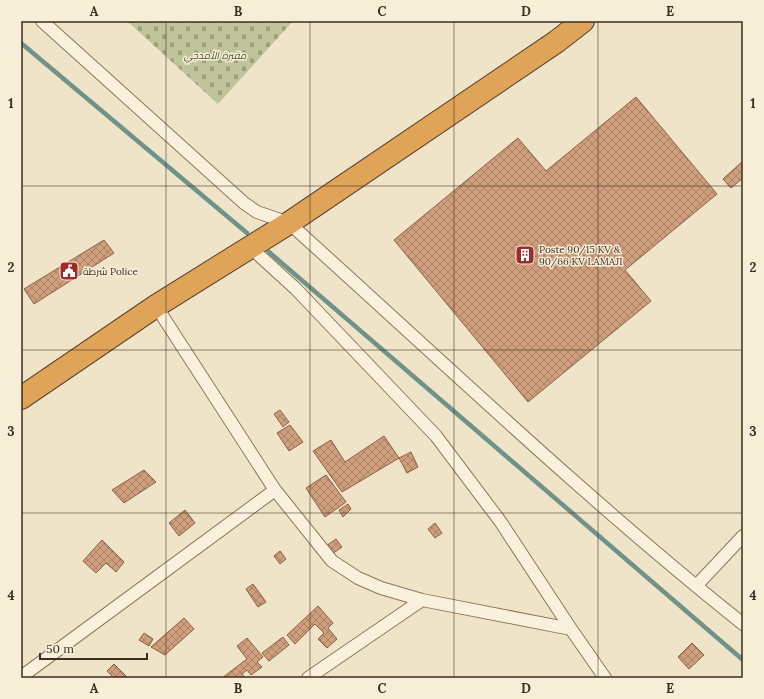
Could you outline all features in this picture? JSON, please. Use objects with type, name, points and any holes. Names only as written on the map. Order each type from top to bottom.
[{"type":"highway","points":[[21,398],[156,306],[289,223],[556,42],[583,21]]},
{"type":"street","points":[[42,21],[244,203],[257,212],[289,223],[566,474],[696,586],[743,624]]},
{"type":"street","points":[[250,247],[296,290],[436,436],[500,521],[570,629],[605,678]]},
{"type":"street","points":[[156,306],[275,490],[332,561],[358,578],[422,600],[570,629]]},
{"type":"street","points":[[21,677],[275,490]]},
{"type":"street","points":[[696,586],[743,536]]},
{"type":"street","points":[[308,678],[422,600]]},
{"type":"green space","name":"مقبرة الأمدجي","points":[[127,21],[293,21],[218,104]]},
{"type":"building","name":"Poste 90/15 KV & 90/66 KV LAMAJI","points":[[636,97],[717,194],[625,270],[651,301],[528,402],[394,240],[518,138],[546,171]]},
{"type":"building","points":[[743,161],[743,178],[731,188],[723,179]]},
{"type":"building","name":"شرطة Police","points":[[104,240],[114,253],[34,304],[24,289]]},
{"type":"building","points":[[280,410],[289,422],[283,427],[274,414]]},
{"type":"building","points":[[290,425],[303,442],[289,451],[277,433]]},
{"type":"building","points":[[384,436],[399,458],[342,492],[313,451],[331,440],[345,462]]},
{"type":"building","points":[[411,452],[418,467],[407,473],[399,458]]},
{"type":"building","points":[[144,470],[156,482],[124,503],[112,490]]},
{"type":"building","points":[[326,475],[346,502],[325,517],[306,488]]},
{"type":"building","points":[[348,504],[351,509],[343,517],[339,510]]},
{"type":"building","points":[[185,510],[195,523],[179,536],[169,523]]},
{"type":"building","points":[[435,523],[442,533],[435,538],[428,529]]},
{"type":"building","points":[[336,539],[342,547],[332,554],[326,546]]},
{"type":"building","points":[[102,540],[124,562],[116,572],[106,563],[96,573],[83,561]]},
{"type":"building","points":[[280,551],[286,559],[280,564],[274,556]]},
{"type":"building","points":[[253,584],[266,602],[258,607],[246,589]]},
{"type":"building","points":[[318,606],[333,623],[328,628],[337,639],[327,648],[318,639],[324,633],[315,624],[295,644],[287,635]]},
{"type":"building","points":[[184,618],[194,629],[165,655],[151,647]]},
{"type":"building","points":[[144,633],[153,639],[149,646],[139,640]]},
{"type":"building","points":[[283,637],[289,645],[269,661],[262,653]]},
{"type":"building","points":[[247,638],[263,657],[257,662],[262,667],[251,675],[247,670],[242,674],[245,678],[222,678],[247,659],[237,646]]},
{"type":"building","points":[[692,643],[704,655],[689,669],[678,657]]},
{"type":"building","points":[[114,664],[128,678],[114,678],[107,671]]},
{"type":"waterway","points":[[21,43],[247,233]]},
{"type":"waterway","points":[[269,252],[743,660]]},
{"type":"place","name":"Poste 90/15 KV & 90/66 KV LAMAJI","points":[[525,255]]},
{"type":"place","name":"شرطة Police","points":[[69,271]]}]
